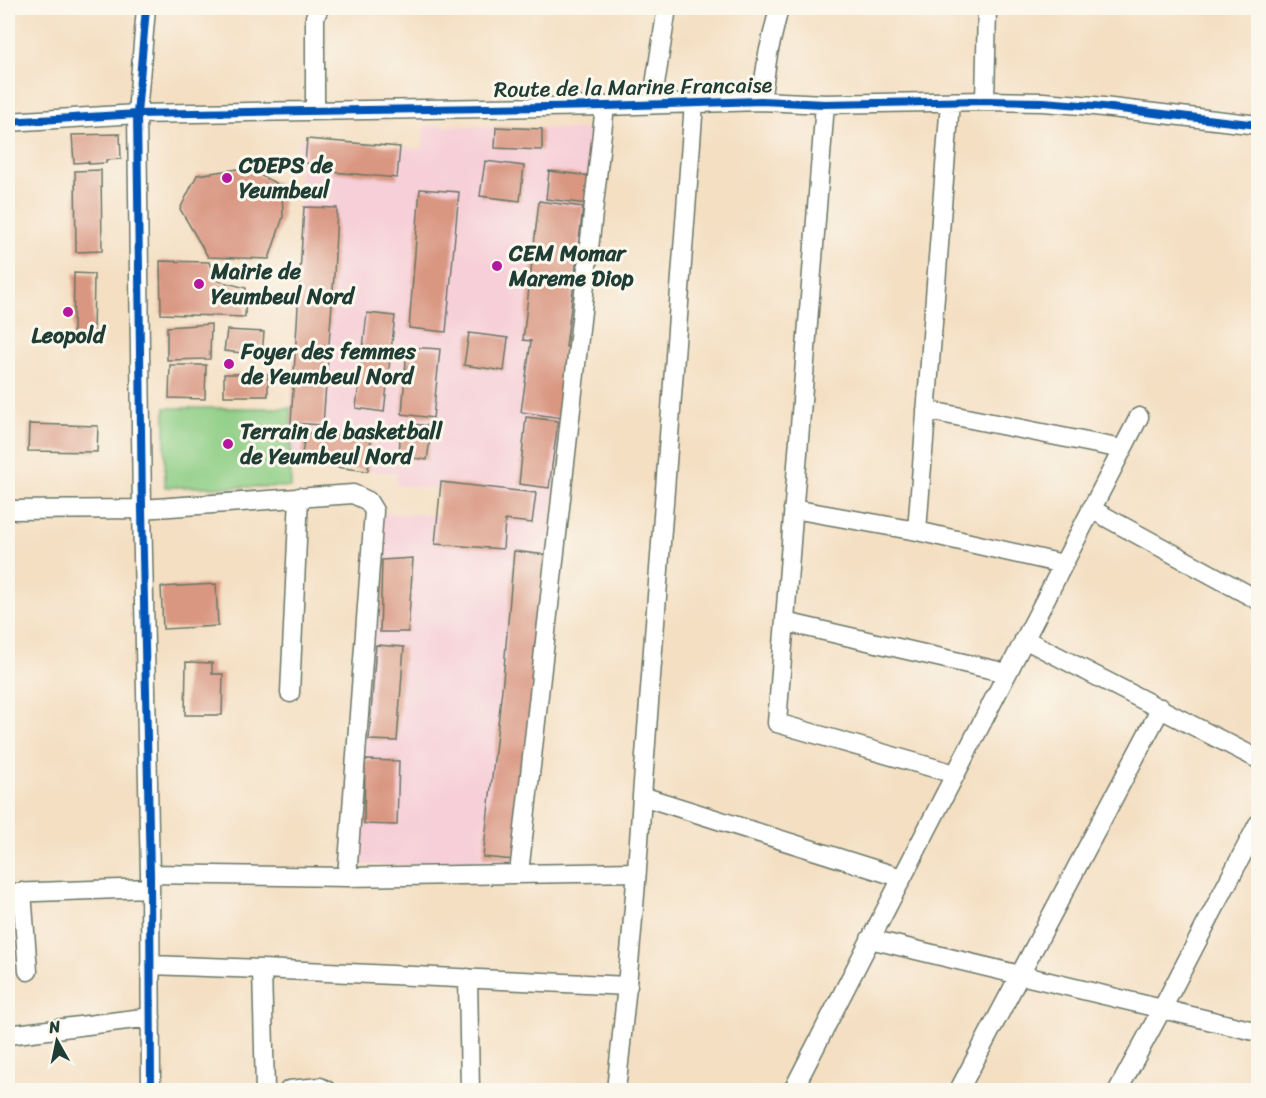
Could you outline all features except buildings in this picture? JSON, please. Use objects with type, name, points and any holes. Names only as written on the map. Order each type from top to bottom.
[{"type":"street","points":[[146,8],[137,114],[152,1090]]},
{"type":"street","points":[[315,111],[315,17],[319,8]]},
{"type":"street","points":[[652,105],[667,8]]},
{"type":"street","points":[[761,101],[768,54],[779,8]]},
{"type":"street","points":[[986,101],[987,8]]},
{"type":"street","name":"Route de la Marine Francaise","points":[[8,122],[137,114],[761,101],[825,104],[986,101],[1094,106],[1258,125]]},
{"type":"street","points":[[917,531],[950,102]]},
{"type":"street","points":[[616,1090],[628,986],[694,103]]},
{"type":"street","points":[[825,104],[777,723],[955,774]]},
{"type":"street","points":[[519,873],[605,106]]},
{"type":"street","points":[[926,410],[1122,449]]},
{"type":"street","points":[[793,1090],[1139,417]]},
{"type":"street","points":[[8,510],[142,509],[353,494],[368,501],[374,512],[346,877]]},
{"type":"street","points":[[290,693],[299,497]]},
{"type":"street","points":[[794,509],[917,531],[1063,564]]},
{"type":"street","points":[[1091,509],[1258,600]]},
{"type":"street","points":[[785,622],[1007,673]]},
{"type":"street","points":[[1024,639],[1258,759]]},
{"type":"street","points":[[959,1090],[1161,708]]},
{"type":"street","points":[[642,796],[902,878]]},
{"type":"street","points":[[1118,1090],[1258,824]]},
{"type":"street","points":[[28,971],[15,892],[150,881],[637,872]]},
{"type":"street","points":[[870,939],[1258,1032]]},
{"type":"street","points":[[150,965],[628,986]]},
{"type":"street","points":[[262,969],[265,1090]]},
{"type":"street","points":[[468,978],[470,1090]]},
{"type":"street","points":[[8,1035],[151,1017]]},
{"type":"street","points":[[289,1090],[320,1087],[326,1090]]},
{"type":"shaded area","points":[[425,125],[596,130],[514,865],[351,865],[379,513],[438,515],[440,489],[396,485],[397,474],[301,463],[291,464],[291,408],[298,263],[299,137],[422,149]]},
{"type":"green space","name":"Terrain de basketball de Yeumbeul Nord","points":[[165,408],[291,408],[291,487],[165,487]]},
{"type":"cycle path","points":[[146,8],[137,114],[150,874],[151,1090]]},
{"type":"cycle path","points":[[8,122],[137,114],[761,101],[825,104],[985,101],[1094,106],[1258,125]]},
{"type":"place","name":"CDEPS de Yeumbeul","points":[[227,178]]},
{"type":"place","name":"CEM Momar Mareme Diop","points":[[497,266]]},
{"type":"place","name":"Mairie de Yeumbeul Nord","points":[[199,284]]},
{"type":"place","name":"Leopold","points":[[68,312]]},
{"type":"place","name":"Foyer des femmes de Yeumbeul Nord","points":[[229,364]]},
{"type":"place","name":"Terrain de basketball de Yeumbeul Nord","points":[[228,444]]}]
